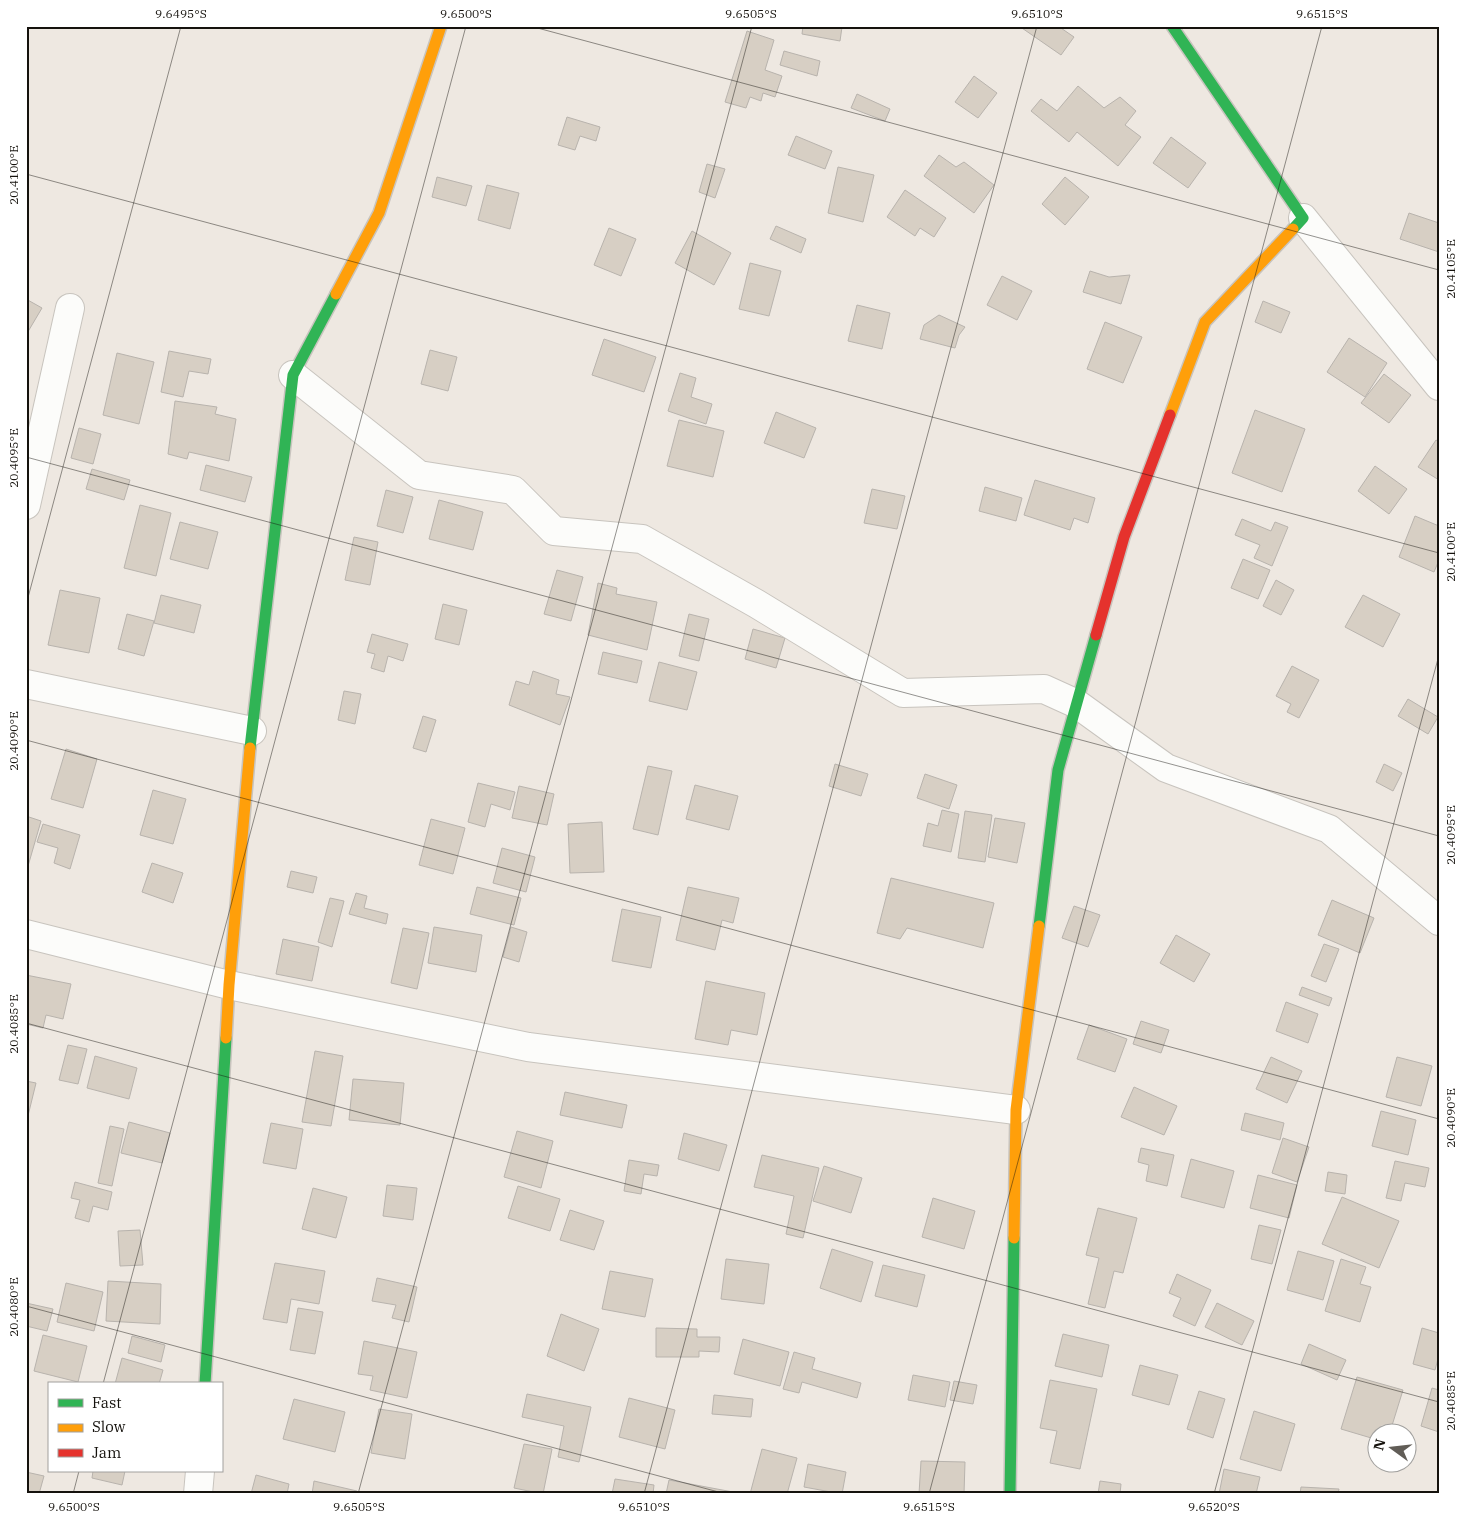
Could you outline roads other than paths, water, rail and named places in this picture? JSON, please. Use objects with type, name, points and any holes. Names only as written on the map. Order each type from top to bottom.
[{"type":"street","points":[[205,1382],[229,985],[252,731],[293,375],[379,213],[441,26]]},
{"type":"street","points":[[1172,26],[1303,218],[1439,386]]},
{"type":"street","points":[[1010,1494],[1016,1110],[1058,770],[1124,537],[1205,322],[1303,218]]},
{"type":"street","points":[[26,505],[70,308]]},
{"type":"street","points":[[293,375],[419,475],[513,490],[554,531],[642,539],[757,604],[903,693],[1044,689],[1076,704],[1166,768],[1329,829],[1439,921]]},
{"type":"street","points":[[26,684],[252,731]]},
{"type":"street","points":[[26,934],[229,985],[528,1047],[1016,1110]]},
{"type":"street","points":[[198,1494],[200,1472]]}]
